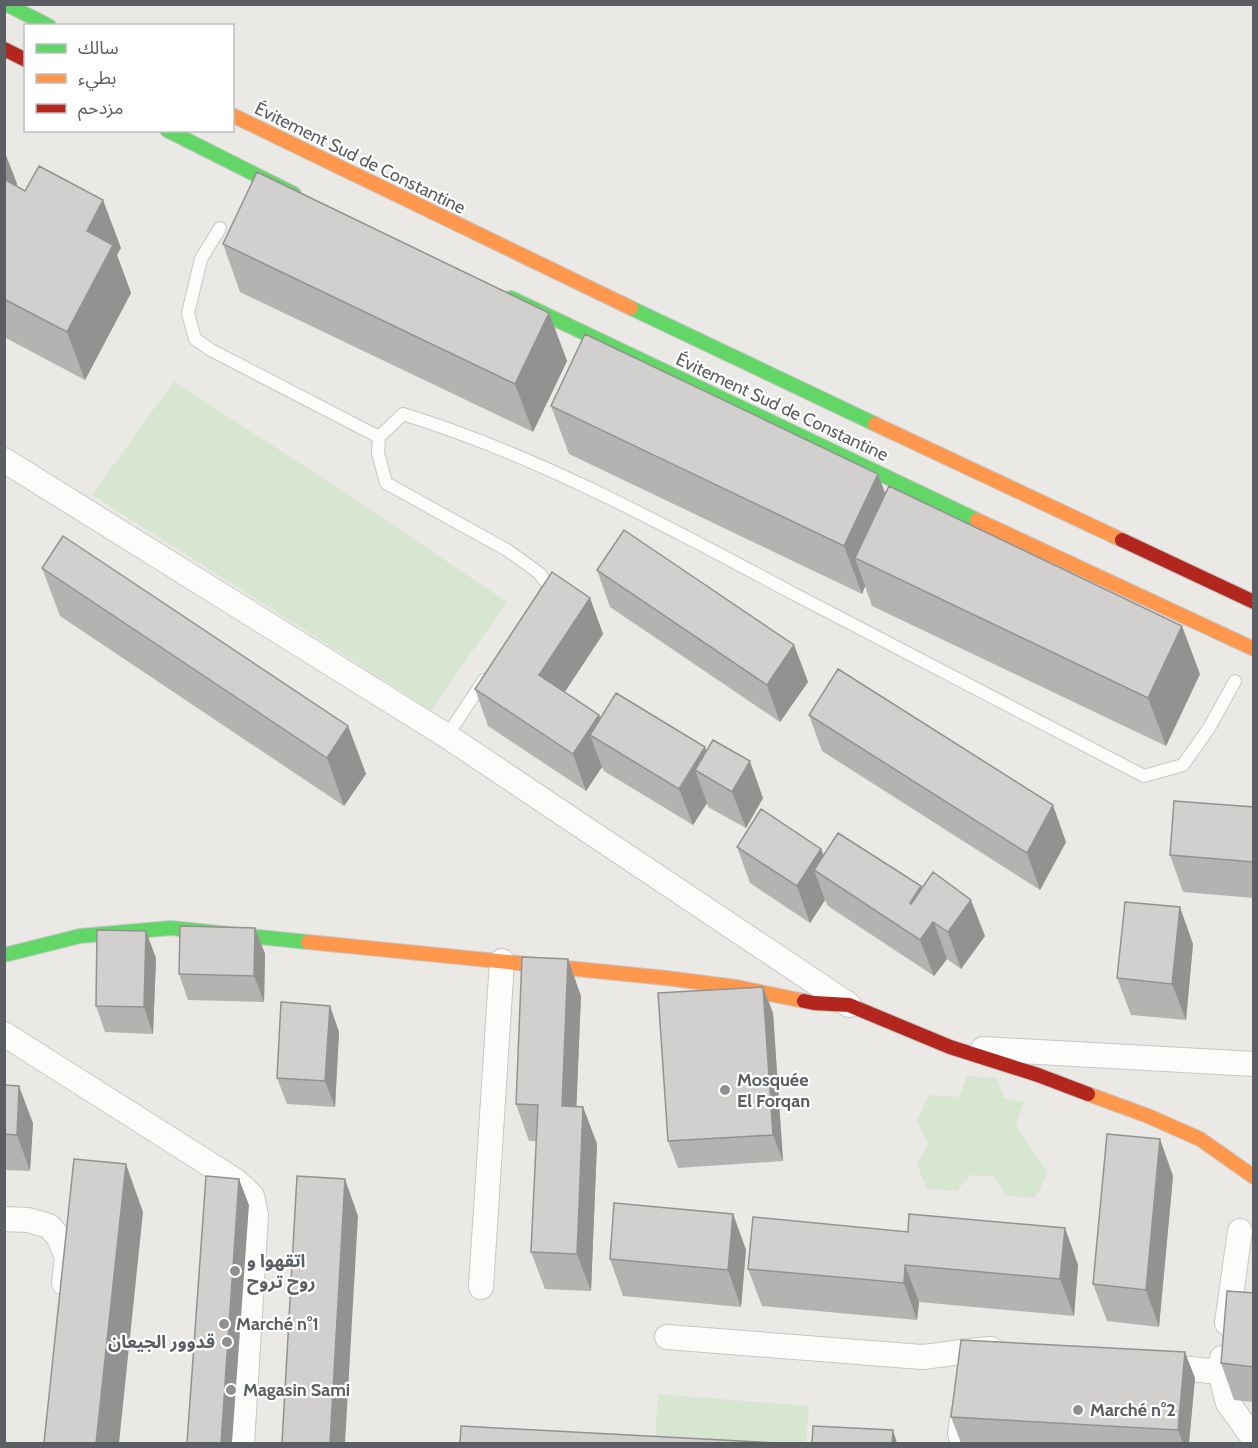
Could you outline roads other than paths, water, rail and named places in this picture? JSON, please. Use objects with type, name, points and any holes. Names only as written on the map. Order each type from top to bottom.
[{"type":"main road","points":[[6,4],[45,24]]},
{"type":"main road","points":[[4,49],[24,59]]},
{"type":"main road","name":"Évitement Sud de Constantine","points":[[234,117],[440,217],[1254,602]]},
{"type":"main road","points":[[171,132],[311,202]]},
{"type":"main road","name":"Évitement Sud de Constantine","points":[[502,294],[843,457],[1254,649]]},
{"type":"main road","points":[[4,956],[80,936],[171,928],[666,978],[736,987],[814,1003],[849,1005],[950,1047],[1148,1116],[1200,1139],[1254,1177]]},
{"type":"street","points":[[4,460],[447,736],[849,1005]]},
{"type":"street","points":[[481,1287],[502,961]]},
{"type":"street","points":[[4,1034],[236,1181],[252,1196],[256,1215],[242,1443]]},
{"type":"street","points":[[950,1047],[1254,1064]]},
{"type":"street","points":[[4,1219],[28,1220],[49,1226],[60,1239],[67,1258],[62,1305]]},
{"type":"street","points":[[1240,1231],[1220,1372],[1228,1403],[1254,1439]]},
{"type":"street","points":[[667,1337],[922,1357],[948,1355],[964,1357],[1001,1348],[1012,1350]]},
{"type":"street","points":[[1139,1364],[1220,1372]]},
{"type":"lane","points":[[220,228],[201,259],[188,314],[195,339],[211,351],[379,437]]},
{"type":"lane","points":[[538,606],[549,586],[539,573],[507,550],[386,483],[378,453],[379,437],[403,414],[446,427],[573,480],[663,524],[1144,776],[1183,765],[1209,728],[1235,681]]},
{"type":"lane","points":[[447,736],[480,684],[494,667]]},
{"type":"lane","points":[[957,1443],[954,1434],[958,1398]]},
{"type":"place","name":"Mosquée El Forqan","points":[[725,1090]]},
{"type":"place","name":"اتقهوا و روح تروح","points":[[235,1271]]},
{"type":"place","name":"Marché n°1","points":[[224,1324]]},
{"type":"place","name":"قدوور الجيعان","points":[[227,1342]]},
{"type":"place","name":"Magasin Sami","points":[[231,1390]]},
{"type":"place","name":"Marché n°2","points":[[1078,1410]]}]
